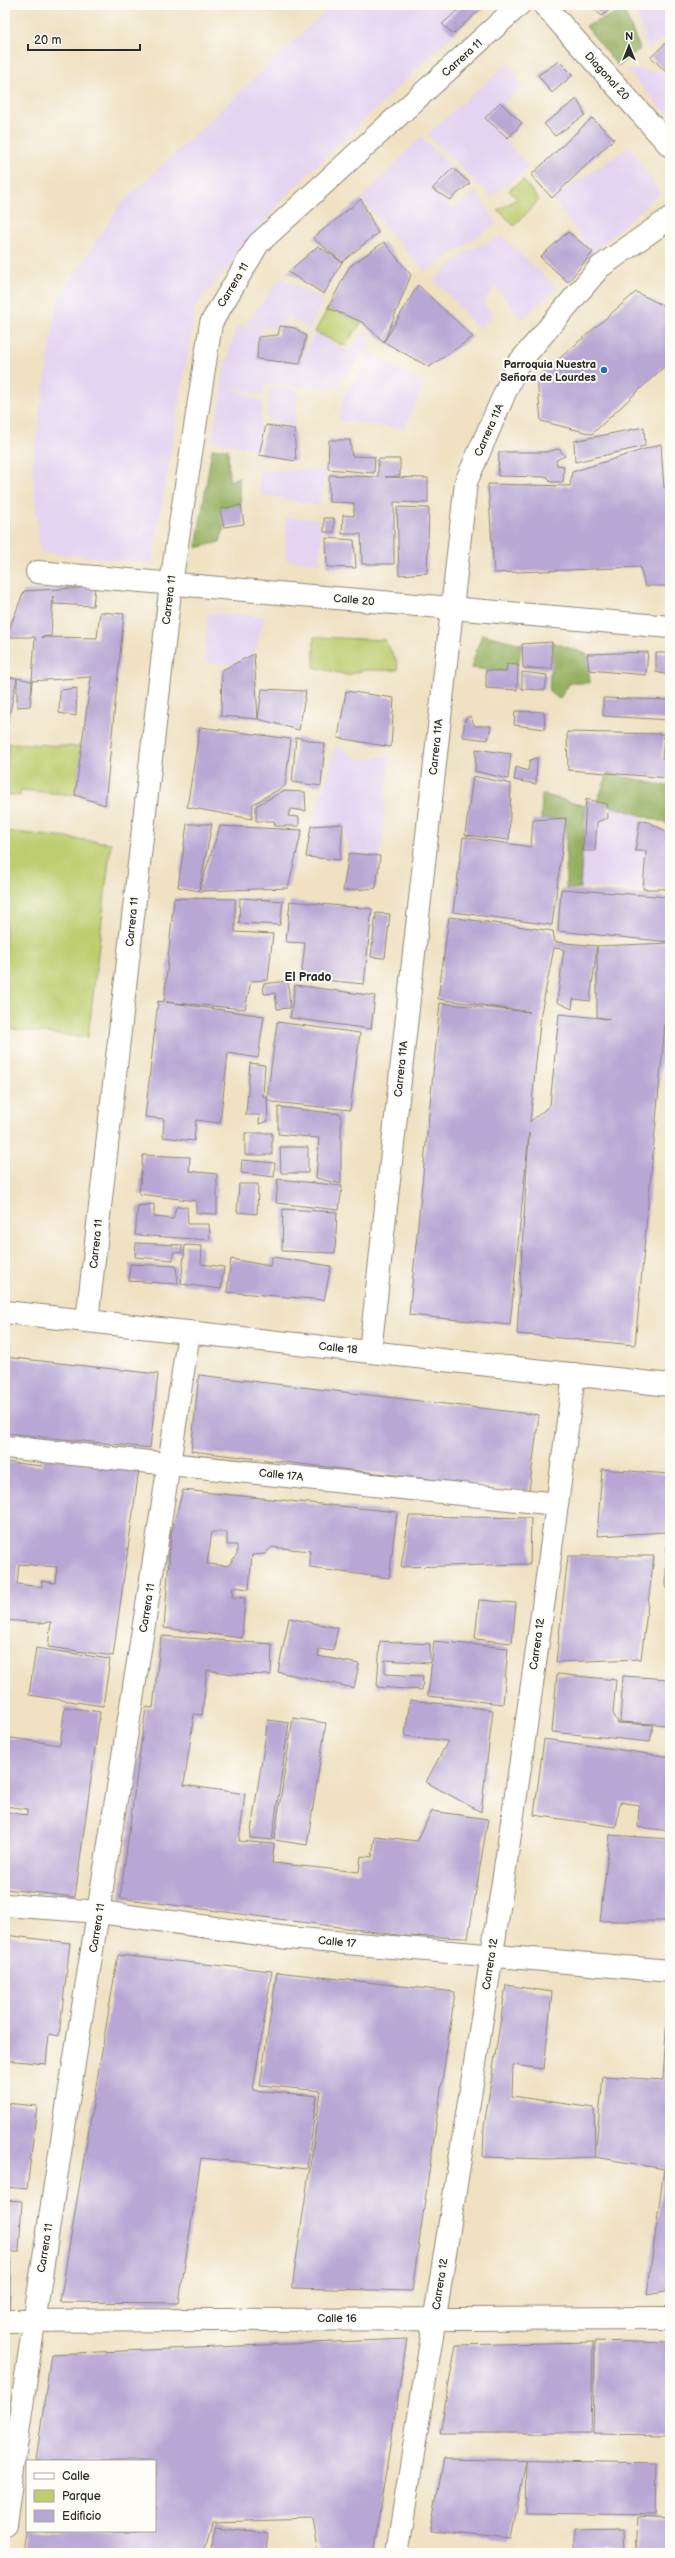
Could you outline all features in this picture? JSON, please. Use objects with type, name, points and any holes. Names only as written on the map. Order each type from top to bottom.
[{"type":"street","name":"Carrera 11","points":[[87,1321],[171,583],[211,323],[258,244],[519,5]]},
{"type":"street","name":"Diagonal 20","points":[[544,5],[670,146]]},
{"type":"street","name":"Carrera 11A","points":[[370,1352],[466,482],[518,365],[600,267],[670,218]]},
{"type":"street","name":"Calle 20","points":[[37,572],[670,627]]},
{"type":"street","name":"Calle 18","points":[[5,1312],[670,1385]]},
{"type":"street","name":"Carrera 11","points":[[5,2525],[33,2321],[100,1912],[189,1332]]},
{"type":"street","name":"Carrera 12","points":[[397,2553],[491,1957],[557,1504],[574,1374]]},
{"type":"street","name":"Calle 17A","points":[[5,1447],[557,1504]]},
{"type":"street","name":"Calle 17","points":[[5,1905],[100,1912],[288,1938],[491,1957],[670,1971]]},
{"type":"street","name":"Calle 16","points":[[5,2321],[670,2318]]},
{"type":"shaded area","points":[[332,5],[464,5],[442,24],[453,34],[286,195],[196,306],[152,563],[40,552],[32,467],[57,301],[121,204]]},
{"type":"shaded area","points":[[640,5],[670,5],[670,32],[648,49],[636,11]]},
{"type":"shaded area","points":[[508,63],[523,88],[485,118],[529,167],[491,197],[427,134]]},
{"type":"shaded area","points":[[626,69],[670,72],[670,118]]},
{"type":"shaded area","points":[[421,137],[453,168],[432,189],[453,209],[475,190],[497,223],[425,272],[361,199]]},
{"type":"shaded area","points":[[630,147],[660,193],[593,252],[552,198]]},
{"type":"shaded area","points":[[502,236],[557,288],[522,319],[495,287],[484,303],[493,315],[479,329],[434,279],[466,252]]},
{"type":"shaded area","points":[[281,278],[323,301],[310,329],[290,318],[272,328],[263,326],[257,359],[300,364],[315,332],[348,352],[364,332],[372,344],[335,389],[265,384],[262,395],[225,385],[263,402],[257,449],[212,441],[222,391],[221,383],[236,326],[260,326],[246,323]]},
{"type":"shaded area","points":[[371,352],[424,383],[404,429],[339,421],[344,395]]},
{"type":"shaded area","points":[[270,388],[297,390],[294,429],[266,418]]},
{"type":"shaded area","points":[[328,469],[318,506],[260,494],[259,471]]},
{"type":"shaded area","points":[[286,517],[318,519],[321,537],[320,563],[286,560]]},
{"type":"shaded area","points":[[208,613],[265,616],[254,654],[229,665],[204,661]]},
{"type":"shaded area","points":[[335,744],[361,760],[390,755],[380,856],[349,853],[342,824],[311,826],[326,781]]},
{"type":"shaded area","points":[[612,806],[644,814],[640,821],[635,851],[646,851],[643,889],[580,888],[583,851],[595,851],[597,822],[608,818]]},
{"type":"green space","points":[[624,10],[640,49],[618,66],[586,26]]},
{"type":"green space","points":[[523,180],[539,200],[514,226],[498,210],[517,199],[509,190]]},
{"type":"green space","points":[[328,308],[362,322],[344,346],[315,332]]},
{"type":"green space","points":[[212,449],[228,449],[229,481],[239,477],[241,505],[221,510],[224,527],[220,542],[196,548]]},
{"type":"green space","points":[[482,634],[522,644],[518,665],[506,672],[471,668]]},
{"type":"green space","points":[[314,637],[385,640],[397,662],[398,670],[365,670],[347,675],[314,667]]},
{"type":"green space","points":[[552,642],[587,654],[590,683],[570,683],[559,699],[549,691]]},
{"type":"green space","points":[[9,743],[83,747],[75,795],[21,790],[20,796],[5,794]]},
{"type":"green space","points":[[608,773],[670,787],[670,824],[597,802]]},
{"type":"green space","points":[[542,794],[585,806],[580,888],[566,889],[566,818],[541,819]]},
{"type":"green space","points":[[6,831],[111,843],[88,1038],[5,1028]]},
{"type":"building","points":[[464,5],[486,5],[453,34],[442,24]]},
{"type":"building","points":[[590,5],[616,5],[602,16]]},
{"type":"building","points":[[670,39],[670,68],[666,72],[651,57]]},
{"type":"building","points":[[559,61],[573,75],[552,93],[538,75]]},
{"type":"building","points":[[577,99],[585,115],[555,136],[544,124]]},
{"type":"building","points":[[500,102],[522,123],[508,138],[485,118]]},
{"type":"building","points":[[592,118],[614,139],[552,198],[531,175]]},
{"type":"building","points":[[453,168],[470,183],[450,200],[432,189]]},
{"type":"building","points":[[361,199],[378,233],[342,262],[313,238]]},
{"type":"building","points":[[568,232],[593,252],[568,282],[540,257]]},
{"type":"building","points":[[384,242],[411,275],[384,342],[362,322],[328,308],[349,267]]},
{"type":"building","points":[[318,246],[342,262],[324,294],[288,272]]},
{"type":"building","points":[[418,285],[473,337],[429,367],[384,342]]},
{"type":"building","name":"Parroquia Nuestra Señora de Lourdes","points":[[636,292],[670,309],[670,361],[592,434],[541,421],[537,378]]},
{"type":"building","points":[[280,326],[295,328],[306,336],[300,364],[257,359],[258,337],[278,335]]},
{"type":"building","points":[[266,425],[294,429],[296,461],[259,455]]},
{"type":"building","points":[[644,427],[645,446],[575,462],[574,441]]},
{"type":"building","points":[[329,440],[350,440],[352,456],[375,457],[374,473],[328,469]]},
{"type":"building","points":[[661,444],[664,488],[670,487],[670,586],[645,586],[640,567],[494,573],[488,484],[570,486],[572,472]]},
{"type":"building","points":[[559,449],[565,456],[556,460],[557,465],[564,466],[563,482],[550,482],[548,477],[498,476],[499,452],[546,452]]},
{"type":"building","points":[[378,459],[400,459],[400,476],[385,477],[428,478],[428,503],[394,502],[394,564],[362,564],[361,534],[342,534],[343,515],[354,516],[354,503],[329,502],[329,475],[378,477]]},
{"type":"building","points":[[241,505],[244,524],[224,527],[220,509]]},
{"type":"building","points":[[397,507],[429,508],[427,573],[399,575]]},
{"type":"building","points":[[324,518],[334,518],[334,532],[324,532]]},
{"type":"building","points":[[326,538],[354,540],[356,568],[327,567]]},
{"type":"building","points":[[95,587],[93,606],[54,604],[53,596],[51,636],[41,637],[97,638],[100,612],[124,614],[105,805],[75,795],[91,677],[32,681],[35,637],[6,637],[24,591]]},
{"type":"building","points":[[552,642],[552,669],[523,668],[522,644]]},
{"type":"building","points":[[648,652],[646,675],[589,670],[587,654]]},
{"type":"building","points":[[656,653],[670,653],[670,682],[668,675],[656,672]]},
{"type":"building","points":[[254,654],[258,719],[221,716],[222,670]]},
{"type":"building","points":[[507,664],[518,665],[517,690],[486,688],[486,670],[506,672]]},
{"type":"building","points":[[522,672],[547,675],[545,690],[522,689]]},
{"type":"building","points":[[5,677],[17,678],[6,731],[5,731]]},
{"type":"building","points":[[17,678],[32,681],[30,706],[17,707]]},
{"type":"building","points":[[77,688],[76,716],[59,713],[60,690]]},
{"type":"building","points":[[262,689],[306,691],[299,730],[258,719]]},
{"type":"building","points":[[346,691],[394,698],[391,747],[338,738]]},
{"type":"building","points":[[603,698],[670,700],[670,720],[603,716]]},
{"type":"building","points":[[515,711],[544,712],[545,729],[514,725]]},
{"type":"building","points":[[470,716],[475,726],[491,726],[488,740],[463,737],[465,719]]},
{"type":"building","points":[[200,727],[291,739],[285,786],[253,804],[252,819],[187,807]]},
{"type":"building","points":[[567,732],[664,734],[662,758],[670,758],[670,778],[568,770]]},
{"type":"building","points":[[296,737],[325,744],[321,786],[292,782]]},
{"type":"building","points":[[476,749],[511,754],[508,779],[475,771]]},
{"type":"building","points":[[537,758],[536,784],[514,780],[516,767],[528,771],[530,760]]},
{"type":"building","points":[[473,776],[511,784],[509,840],[465,835]]},
{"type":"building","points":[[283,791],[305,792],[306,811],[291,809],[288,816],[299,817],[299,826],[275,826],[274,821],[256,821],[256,806]]},
{"type":"building","points":[[586,799],[607,804],[608,818],[597,822],[595,851],[583,851]]},
{"type":"building","points":[[566,818],[552,925],[453,912],[463,837],[531,847],[533,820]]},
{"type":"building","points":[[640,821],[648,822],[670,833],[670,889],[643,889],[646,851],[635,851]]},
{"type":"building","points":[[187,824],[212,824],[199,891],[178,887]]},
{"type":"building","points":[[343,824],[340,860],[306,857],[311,826]]},
{"type":"building","points":[[220,826],[302,830],[288,888],[199,891]]},
{"type":"building","points":[[349,853],[380,856],[376,888],[343,891]]},
{"type":"building","points":[[561,889],[670,897],[670,942],[558,931]]},
{"type":"building","points":[[174,898],[235,899],[235,932],[273,934],[268,980],[251,981],[245,1009],[166,1002],[264,1016],[258,1058],[228,1053],[220,1123],[196,1120],[194,1141],[163,1137],[164,1119],[145,1117],[158,1001],[164,1002]]},
{"type":"building","points":[[240,898],[283,901],[280,925],[239,923]]},
{"type":"building","points":[[290,901],[372,909],[364,984],[301,978],[305,943],[286,942]]},
{"type":"building","points":[[376,913],[390,914],[385,958],[371,957]]},
{"type":"building","points":[[449,917],[553,931],[555,942],[597,946],[670,943],[670,1023],[665,1024],[635,1345],[517,1334],[529,1133],[510,1325],[409,1315],[440,1003],[530,1012],[438,999]],"holes":[[[597,946],[597,1017],[610,1019],[559,1014],[550,1105],[530,1122],[541,1013],[554,948],[564,949],[557,1002],[572,1009],[573,999],[590,1001]]]},
{"type":"building","points":[[288,981],[290,1008],[277,1009],[275,993],[264,994],[263,984]]},
{"type":"building","points":[[295,985],[375,996],[371,1029],[290,1018]]},
{"type":"building","points":[[277,1022],[360,1033],[350,1110],[273,1102],[267,1099]]},
{"type":"building","points":[[250,1063],[265,1065],[263,1096],[267,1099],[268,1121],[259,1124],[260,1115],[246,1115]]},
{"type":"building","points":[[278,1107],[341,1114],[341,1184],[316,1178],[319,1138],[278,1134]]},
{"type":"building","points":[[245,1133],[272,1133],[272,1155],[245,1155]]},
{"type":"building","points":[[280,1147],[308,1147],[308,1173],[281,1173]]},
{"type":"building","points":[[143,1155],[190,1157],[189,1171],[217,1174],[217,1214],[196,1213],[196,1201],[139,1194]]},
{"type":"building","points":[[242,1160],[275,1163],[274,1177],[241,1173]]},
{"type":"building","points":[[278,1179],[342,1186],[339,1210],[276,1203]]},
{"type":"building","points":[[239,1184],[258,1184],[257,1214],[237,1212]]},
{"type":"building","points":[[154,1204],[154,1217],[173,1219],[176,1207],[187,1207],[188,1224],[209,1224],[210,1240],[135,1235],[138,1206]]},
{"type":"building","points":[[283,1209],[337,1212],[335,1253],[282,1251]]},
{"type":"building","points":[[136,1243],[182,1245],[182,1253],[173,1252],[173,1260],[135,1257]]},
{"type":"building","points":[[185,1245],[202,1246],[201,1264],[224,1267],[221,1289],[181,1284]]},
{"type":"building","points":[[272,1257],[331,1266],[324,1300],[227,1292],[231,1259],[270,1266]]},
{"type":"building","points":[[130,1264],[176,1266],[178,1284],[129,1281]]},
{"type":"building","points":[[5,1357],[158,1374],[150,1448],[5,1433]]},
{"type":"building","points":[[199,1375],[539,1415],[529,1491],[191,1451]]},
{"type":"building","points":[[42,1456],[139,1469],[113,1656],[48,1647],[51,1622],[39,1623],[5,1620],[5,1462],[42,1466]],"holes":[[[19,1564],[57,1567],[55,1583],[41,1581],[42,1587],[17,1584]]]},
{"type":"building","points":[[602,1469],[669,1474],[667,1532],[597,1536]]},
{"type":"building","points":[[183,1490],[397,1512],[389,1578],[310,1568],[310,1551],[272,1547],[265,1554],[252,1555],[249,1589],[233,1587],[232,1597],[245,1598],[242,1638],[164,1628],[171,1534]],"holes":[[[212,1532],[227,1532],[227,1545],[237,1545],[237,1554],[228,1566],[207,1564]]]},
{"type":"building","points":[[409,1516],[531,1518],[530,1564],[401,1567]]},
{"type":"building","points":[[667,1532],[670,1532],[670,1588],[666,1588]]},
{"type":"building","points":[[568,1556],[654,1556],[641,1659],[556,1662]]},
{"type":"building","points":[[479,1600],[516,1603],[512,1643],[475,1639]]},
{"type":"building","points":[[289,1618],[338,1628],[333,1651],[319,1649],[318,1656],[359,1664],[354,1688],[278,1672]]},
{"type":"building","points":[[161,1636],[272,1644],[271,1675],[232,1674],[207,1670],[202,1715],[194,1714],[184,1785],[245,1794],[239,1841],[274,1844],[272,1863],[359,1872],[361,1856],[372,1857],[375,1836],[417,1841],[432,1811],[488,1819],[468,1938],[406,1936],[120,1898],[146,1707],[153,1708]]},
{"type":"building","points":[[380,1641],[430,1644],[430,1663],[385,1660],[385,1674],[423,1676],[422,1690],[377,1687]]},
{"type":"building","points":[[434,1641],[508,1648],[503,1704],[428,1696]]},
{"type":"building","points":[[36,1648],[110,1659],[103,1706],[29,1695]]},
{"type":"building","points":[[557,1674],[616,1680],[613,1713],[618,1723],[653,1725],[650,1742],[552,1732]]},
{"type":"building","points":[[623,1676],[670,1679],[670,1725],[620,1722]]},
{"type":"building","points":[[410,1700],[493,1710],[481,1812],[426,1782],[448,1741],[405,1736]]},
{"type":"building","points":[[65,1707],[100,1712],[75,1897],[5,1889],[5,1812],[27,1815],[27,1809],[5,1806],[5,1737],[60,1745]]},
{"type":"building","points":[[293,1718],[326,1723],[307,1845],[274,1840]]},
{"type":"building","points":[[268,1720],[289,1723],[272,1840],[250,1838]]},
{"type":"building","points":[[544,1739],[670,1757],[668,1790],[670,1790],[670,1831],[638,1827],[639,1805],[620,1802],[616,1827],[534,1815]]},
{"type":"building","points":[[610,1835],[670,1839],[670,1921],[600,1921]]},
{"type":"building","points":[[5,1935],[70,1943],[59,2036],[49,2034],[46,2064],[5,2060]]},
{"type":"building","points":[[118,1955],[272,1971],[253,2090],[317,2096],[307,2169],[201,2158],[179,2303],[60,2302]]},
{"type":"building","points":[[277,1972],[455,1992],[412,2291],[292,2288],[321,2091],[260,2085]]},
{"type":"building","points":[[506,1985],[552,1992],[544,2069],[513,2065],[512,2096],[594,2108],[595,2157],[547,2159],[483,2157],[484,2127]]},
{"type":"building","points":[[668,1998],[670,1998],[670,2291],[647,2295],[664,2169],[595,2157],[603,2076],[663,2080]]},
{"type":"building","points":[[5,2103],[37,2106],[27,2189],[5,2187]]},
{"type":"building","points":[[5,2200],[22,2201],[19,2252],[5,2252]]},
{"type":"building","points":[[5,2257],[11,2257],[9,2316],[5,2316]]},
{"type":"building","points":[[407,2339],[373,2553],[319,2553],[313,2519],[212,2522],[204,2553],[23,2553],[26,2531],[156,2532],[156,2460],[36,2460],[51,2354]]},
{"type":"building","points":[[595,2341],[670,2343],[670,2435],[593,2434]]},
{"type":"building","points":[[593,2342],[591,2433],[440,2433],[456,2345]]},
{"type":"building","points":[[444,2459],[656,2463],[655,2515],[525,2513],[526,2461],[511,2539],[430,2531]]},
{"type":"building","points":[[638,2517],[670,2519],[670,2553],[636,2553]]},
{"type":"building","points":[[214,2527],[268,2533],[266,2553],[212,2553]]},
{"type":"building","points":[[624,2529],[625,2550],[574,2551],[574,2530]]},
{"type":"place","name":"Parroquia Nuestra Señora de Lourdes","points":[[604,370]]},
{"type":"district","name":"El Prado","points":[[308,977]]}]
